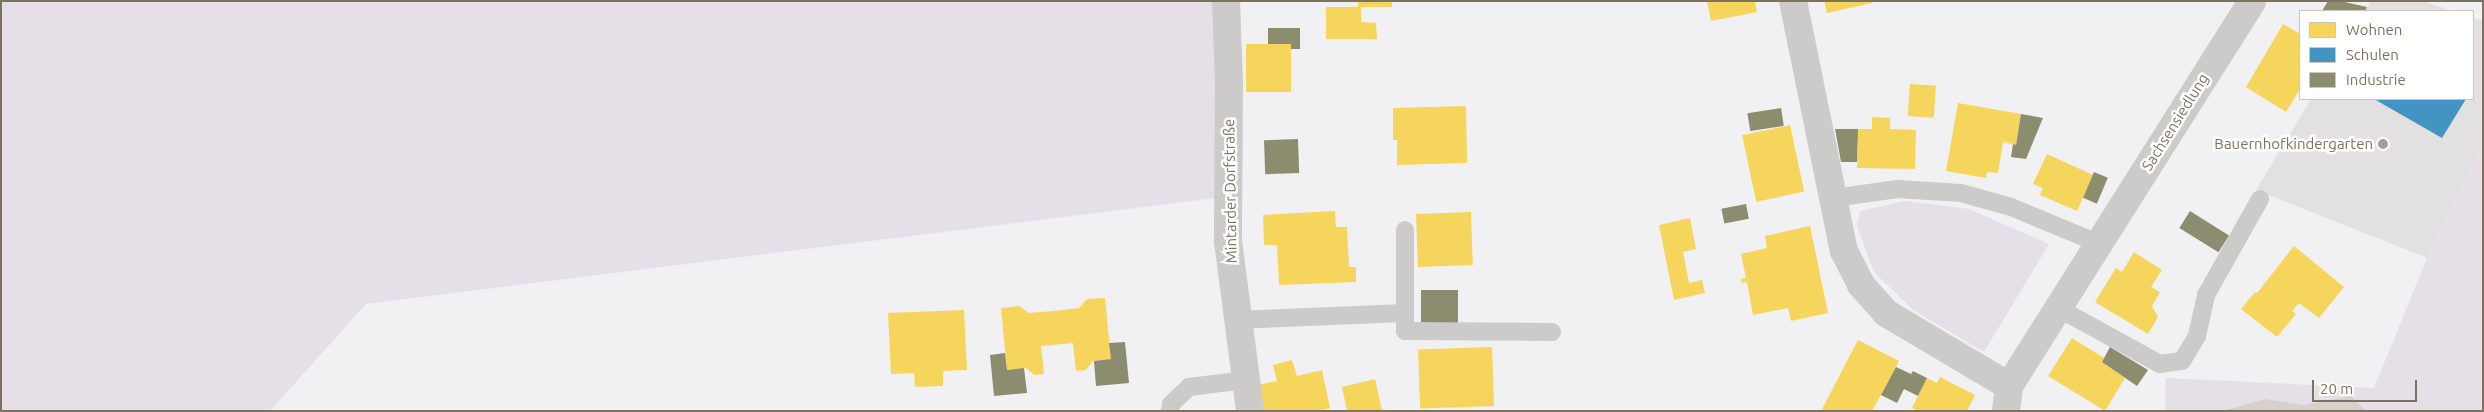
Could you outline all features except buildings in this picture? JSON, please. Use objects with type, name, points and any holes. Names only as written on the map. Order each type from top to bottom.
[{"type":"street","name":"Mintarder Dorfstraße","points":[[1226,1],[1229,82],[1228,241],[1250,411]]},
{"type":"street","name":"Sachsensiedlung","points":[[1796,14],[1844,251],[1861,286],[1886,313],[2007,398],[2058,308],[2098,243],[2252,1]]},
{"type":"lane","points":[[1834,198],[1897,188],[1961,193],[2011,207],[2098,243]]},
{"type":"lane","points":[[2058,308],[2160,364],[2182,361],[2197,336],[2206,295],[2260,199]]},
{"type":"lane","points":[[1405,230],[1405,331],[1552,332]]},
{"type":"lane","points":[[1237,320],[1405,313]]},
{"type":"lane","points":[[1170,411],[1171,404],[1189,387],[1245,380]]},
{"type":"shaded area","points":[[1,1],[1217,1],[1216,198],[366,304],[270,411],[1,411]]},
{"type":"shaded area","points":[[2371,1],[2422,1],[2450,10],[2366,10]]},
{"type":"shaded area","name":"Bauernhofkindergarten","points":[[2474,18],[2483,21],[2483,280],[2256,190],[2310,100],[2474,100]]},
{"type":"shaded area","points":[[2483,143],[2483,411],[2165,411],[2166,378],[2374,388],[2427,258]]},
{"type":"shaded area","points":[[1905,201],[1969,209],[2049,244],[1984,352],[1913,310],[1874,272],[1857,226],[1860,211]]},
{"type":"shaded area","points":[[2351,396],[2366,411],[2223,411],[2265,399],[2304,405]]},
{"type":"place","name":"Bauernhofkindergarten","points":[[2383,144]]}]
